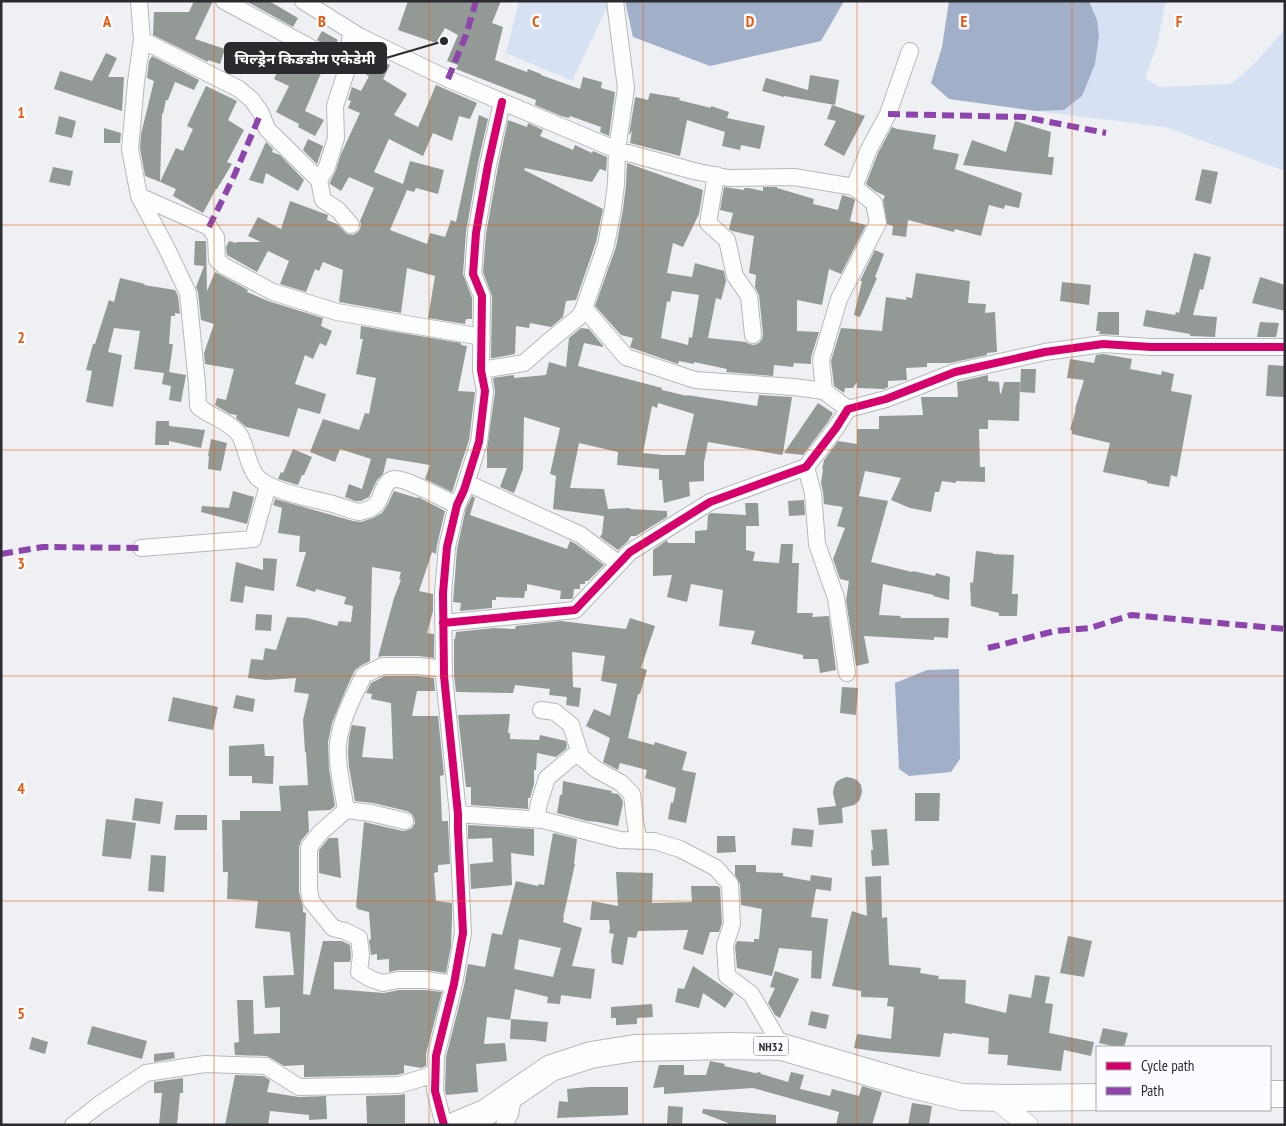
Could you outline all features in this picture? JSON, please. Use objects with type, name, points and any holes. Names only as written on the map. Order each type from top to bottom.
[{"type":"main road","name":"NH32","points":[[456,1125],[485,1113],[551,1068],[591,1055],[635,1048],[782,1046],[908,1084],[962,1097],[1096,1097]]},
{"type":"main road","points":[[1271,1094],[1285,1094]]},
{"type":"street","points":[[139,1],[142,40],[130,148],[139,196],[188,293],[198,406],[205,412],[223,420],[237,432],[252,468],[257,476],[268,485],[359,512],[365,511],[377,503],[388,483],[395,479],[407,482],[457,505]]},
{"type":"street","points":[[224,1],[347,69]]},
{"type":"street","points":[[303,1],[351,31],[448,79],[617,150],[694,171],[728,178],[794,177],[854,186],[874,203],[878,223],[839,299],[821,360],[824,391]]},
{"type":"street","points":[[481,370],[524,363],[580,316],[584,308],[606,245],[613,208],[617,150],[626,88],[615,1]]},
{"type":"street","points":[[320,180],[327,168],[336,138],[336,106],[347,69],[351,31]]},
{"type":"street","points":[[142,40],[239,89],[252,100],[261,113],[267,129],[320,180],[323,200],[338,210],[351,225]]},
{"type":"street","points":[[854,186],[869,149],[888,114],[910,51]]},
{"type":"street","points":[[444,1125],[435,1091],[436,1056],[454,984],[463,933],[458,814],[444,668],[443,593],[447,547],[457,505],[467,483],[479,442],[485,391],[481,370],[482,296],[473,274],[476,233],[502,102]]},
{"type":"street","points":[[716,175],[708,223],[727,240],[735,276],[749,296],[753,335]]},
{"type":"street","points":[[139,196],[209,227],[216,237],[216,260],[272,292],[337,312],[482,337]]},
{"type":"street","points":[[584,308],[626,357],[695,380],[824,391],[848,409]]},
{"type":"street","points":[[443,623],[575,610],[630,552],[710,502],[806,467],[848,409],[886,399],[955,372],[1045,352],[1103,344],[1151,347],[1285,347]]},
{"type":"street","points":[[806,467],[813,493],[816,544],[836,598],[847,673]]},
{"type":"street","points":[[467,483],[581,535],[619,564]]},
{"type":"street","points":[[141,548],[253,539],[268,485]]},
{"type":"street","points":[[346,810],[338,744],[345,715],[364,675],[383,666],[444,668]]},
{"type":"street","points":[[541,710],[555,712],[571,724],[581,757],[597,770],[621,783],[632,794],[634,821],[639,841]]},
{"type":"street","points":[[536,819],[547,778],[579,751]]},
{"type":"street","points":[[405,821],[371,813],[346,810],[320,833],[309,847],[309,890],[311,901],[333,928],[345,931],[359,938],[361,955],[359,972],[371,979],[383,983],[398,980],[426,980],[454,984]]},
{"type":"street","points":[[458,814],[536,819],[620,840],[654,841],[680,849],[716,868],[730,884],[732,924],[725,945],[727,976],[751,994],[782,1046]]},
{"type":"street","points":[[73,1125],[146,1073],[205,1064],[266,1066],[299,1087],[399,1085],[435,1074]]},
{"type":"street","points":[[504,1125],[510,1114],[514,1093]]},
{"type":"street","points":[[994,1098],[1028,1125]]},
{"type":"shaded area","points":[[519,1],[610,1],[572,81],[506,53]]},
{"type":"shaded area","points":[[625,1],[844,1],[821,41],[710,66],[633,37]]},
{"type":"shaded area","points":[[949,1],[1089,1],[1097,20],[1099,35],[1095,64],[1082,96],[1064,110],[1036,111],[949,99],[931,83],[942,47]]},
{"type":"shaded area","points":[[1089,1],[1167,1],[1158,42],[1145,78],[1159,87],[1231,84],[1253,65],[1285,29],[1285,171],[1165,127],[1036,111],[1064,110],[1097,20]]},
{"type":"shaded area","points":[[959,669],[960,759],[951,772],[909,776],[899,769],[895,683],[927,670]]},
{"type":"building","points":[[194,1],[213,1],[195,39],[225,49],[220,64],[208,60],[208,62],[153,35],[154,12],[189,12]]},
{"type":"building","points":[[246,1],[269,1],[298,18],[293,27]]},
{"type":"building","points":[[408,1],[501,1],[492,23],[503,27],[495,60],[527,72],[528,69],[580,89],[583,77],[602,82],[601,88],[615,92],[609,136],[600,132],[601,127],[570,116],[569,118],[561,116],[535,105],[536,100],[456,69],[458,65],[447,61],[458,35],[445,28],[436,43],[398,30]]},
{"type":"building","points":[[322,31],[338,40],[332,49],[317,40]]},
{"type":"building","points":[[361,51],[390,65],[383,79],[407,94],[394,115],[418,127],[436,85],[477,103],[470,119],[459,116],[452,141],[433,133],[423,156],[389,139],[374,172],[403,184],[410,161],[444,170],[438,194],[416,188],[414,192],[407,190],[390,230],[427,244],[430,233],[445,237],[451,220],[456,222],[479,115],[488,119],[466,232],[463,274],[472,298],[472,319],[466,319],[465,324],[428,318],[435,276],[407,268],[401,313],[339,302],[343,270],[323,262],[319,271],[315,269],[306,292],[280,284],[289,261],[268,251],[257,272],[227,255],[226,247],[229,241],[236,243],[261,242],[248,236],[258,217],[281,229],[290,201],[328,215],[327,220],[337,224],[347,234],[353,235],[360,229],[360,221],[374,188],[349,177],[341,191],[330,184],[330,182],[360,113],[348,108],[351,101],[348,100],[352,87],[361,91],[369,76],[357,70],[358,56]]},
{"type":"building","points":[[106,53],[117,58],[108,77],[124,77],[122,111],[54,89],[60,71],[92,81]]},
{"type":"building","points":[[152,56],[199,80],[194,90],[175,82],[168,100],[166,100],[162,113],[160,182],[145,176],[140,148],[141,134],[154,81],[147,78],[149,61]]},
{"type":"building","points":[[285,56],[321,73],[305,111],[324,120],[315,136],[298,127],[299,124],[276,112],[289,86],[274,79]]},
{"type":"building","points":[[810,75],[839,80],[835,105],[784,97],[762,91],[766,78],[808,90]]},
{"type":"building","points":[[206,86],[237,101],[228,120],[244,130],[227,162],[232,164],[203,213],[173,196],[176,189],[160,182],[176,148],[183,151],[193,129],[187,126]]},
{"type":"building","points":[[650,93],[680,98],[679,100],[711,108],[711,106],[729,112],[727,118],[765,126],[760,149],[741,145],[740,150],[722,146],[725,132],[687,120],[680,156],[630,143],[632,131],[629,135],[635,98],[648,100]]},
{"type":"building","points":[[832,105],[865,116],[844,156],[824,145],[836,121],[827,119]]},
{"type":"building","points":[[59,116],[76,121],[72,138],[55,134]]},
{"type":"building","points":[[508,120],[527,127],[528,123],[543,130],[540,136],[573,150],[575,145],[592,153],[593,151],[607,157],[606,171],[600,169],[592,182],[525,168],[524,170],[603,209],[596,242],[576,300],[566,301],[563,317],[551,327],[530,323],[529,328],[516,326],[515,354],[491,358],[492,296],[483,272],[486,234]]},
{"type":"building","points":[[1015,121],[1051,132],[1048,157],[1054,157],[1052,175],[963,165],[972,140],[1006,152]]},
{"type":"building","points":[[892,127],[936,135],[933,149],[959,154],[955,169],[1022,193],[1019,208],[1005,205],[1004,209],[989,205],[981,236],[955,229],[954,232],[908,220],[906,237],[892,235],[893,226],[887,224],[883,200],[885,196],[866,184],[878,153]]},
{"type":"building","points":[[104,128],[121,133],[120,143],[104,143]]},
{"type":"building","points":[[308,139],[323,146],[317,164],[303,150]]},
{"type":"building","points":[[266,142],[273,149],[272,152],[280,155],[304,180],[298,191],[266,173],[263,184],[249,180]]},
{"type":"building","points":[[627,163],[703,190],[699,214],[683,247],[673,243],[667,273],[692,277],[695,263],[724,271],[726,281],[721,300],[716,298],[708,338],[746,342],[754,345],[759,343],[763,334],[759,295],[755,287],[756,275],[749,273],[754,236],[729,229],[733,213],[720,210],[724,187],[744,190],[744,188],[749,188],[763,191],[763,187],[777,187],[814,199],[813,204],[838,210],[842,195],[855,200],[850,221],[866,225],[841,274],[829,269],[822,305],[797,300],[797,331],[819,332],[811,357],[811,364],[794,363],[793,367],[774,365],[773,376],[726,372],[727,369],[694,362],[694,364],[679,361],[678,364],[630,347],[633,338],[621,335],[595,306],[616,247],[626,185]],"holes":[[[672,291],[699,295],[692,338],[689,337],[688,345],[661,338],[667,301],[670,302]]]},
{"type":"building","points":[[53,167],[73,171],[70,186],[49,182]]},
{"type":"building","points":[[1202,169],[1218,172],[1211,204],[1195,200]]},
{"type":"building","points":[[195,241],[206,241],[207,291],[215,272],[248,290],[247,292],[268,301],[323,318],[321,326],[332,331],[326,346],[320,343],[313,359],[305,355],[295,384],[326,394],[320,414],[298,408],[289,437],[246,427],[236,418],[237,415],[230,414],[215,405],[217,398],[226,400],[234,369],[205,364],[204,353],[214,324],[201,320],[196,287],[204,266],[194,265]]},
{"type":"building","points":[[875,250],[884,254],[875,277],[877,278],[860,317],[854,315],[862,281],[860,281]]},
{"type":"building","points":[[1194,253],[1211,257],[1203,290],[1200,289],[1193,315],[1217,317],[1215,337],[1190,336],[1190,334],[1143,326],[1146,310],[1175,315],[1176,312],[1179,313]]},
{"type":"building","points":[[916,273],[970,281],[968,303],[986,304],[985,313],[995,312],[997,352],[950,363],[927,363],[927,367],[906,368],[907,380],[888,381],[888,387],[884,389],[857,388],[857,382],[853,388],[845,388],[844,393],[834,386],[831,361],[841,328],[882,331],[886,297],[906,300],[906,297],[912,298]]},
{"type":"building","points":[[1260,277],[1285,285],[1285,311],[1252,303]]},
{"type":"building","points":[[120,278],[144,285],[175,290],[178,296],[180,314],[175,313],[175,316],[171,316],[169,344],[173,344],[169,372],[186,375],[181,402],[169,400],[171,386],[162,384],[164,373],[134,369],[140,331],[114,328],[108,352],[122,355],[113,407],[86,402],[92,371],[86,370],[93,344],[95,344],[109,300],[114,302]]},
{"type":"building","points":[[1062,282],[1091,285],[1089,305],[1060,301]]},
{"type":"building","points":[[1098,312],[1119,312],[1119,335],[1099,334],[1100,331],[1096,331]]},
{"type":"building","points":[[1260,322],[1279,323],[1276,337],[1257,337]]},
{"type":"building","points":[[361,326],[461,343],[461,345],[467,346],[458,391],[475,392],[469,440],[452,492],[425,479],[430,465],[387,458],[383,474],[377,480],[369,497],[361,501],[355,501],[345,497],[349,484],[362,489],[371,459],[340,449],[335,462],[310,452],[323,419],[359,430],[365,413],[369,414],[376,378],[356,374],[363,339],[360,339]]},
{"type":"building","points":[[581,328],[589,329],[603,346],[584,343],[578,366],[662,388],[662,390],[687,396],[757,406],[759,395],[792,397],[782,455],[708,442],[704,462],[704,481],[689,482],[690,496],[664,503],[662,480],[659,480],[659,469],[617,465],[618,452],[579,443],[570,488],[604,489],[608,509],[630,508],[667,511],[667,517],[636,536],[631,536],[618,550],[600,537],[604,516],[553,509],[556,476],[550,474],[560,428],[524,417],[523,469],[514,493],[500,487],[507,468],[487,468],[487,449],[495,392],[493,378],[514,375],[514,378],[546,375],[549,362],[566,367],[569,338]],"holes":[[[658,403],[694,414],[685,455],[643,453],[652,406],[657,408]]]},
{"type":"building","points":[[1103,354],[1132,359],[1130,369],[1161,375],[1162,371],[1174,374],[1171,391],[1192,395],[1177,477],[1171,475],[1169,487],[1103,472],[1110,443],[1072,434],[1072,430],[1070,430],[1084,380],[1067,378],[1070,359],[1094,363],[1096,355]]},
{"type":"building","points":[[1268,365],[1285,366],[1285,397],[1266,396]]},
{"type":"building","points":[[1021,369],[1036,369],[1035,393],[1020,392]]},
{"type":"building","points":[[988,375],[988,381],[999,382],[1001,394],[1004,382],[1020,382],[1019,421],[988,420],[988,429],[979,429],[980,467],[985,467],[985,482],[956,481],[956,483],[942,481],[939,492],[935,492],[931,512],[910,508],[891,500],[901,478],[865,471],[859,496],[888,501],[871,562],[912,572],[935,576],[936,573],[950,577],[949,600],[883,584],[879,615],[901,616],[900,618],[949,618],[948,638],[934,637],[934,640],[864,636],[869,663],[856,666],[846,600],[849,581],[840,579],[833,559],[845,528],[837,526],[843,507],[824,504],[821,483],[824,460],[838,441],[857,444],[857,429],[879,429],[879,416],[923,415],[921,397],[958,397],[957,382]]},
{"type":"building","points":[[818,403],[833,413],[828,422],[803,455],[784,453]]},
{"type":"building","points":[[156,421],[169,421],[169,426],[205,430],[201,448],[169,441],[169,445],[155,445]]},
{"type":"building","points":[[211,439],[227,443],[221,471],[208,469]]},
{"type":"building","points":[[293,449],[312,457],[298,485],[278,479],[281,472],[283,473]]},
{"type":"building","points":[[233,491],[254,497],[247,524],[201,512],[202,506],[229,508]]},
{"type":"building","points":[[394,491],[418,497],[445,511],[436,554],[432,552],[419,591],[433,594],[433,611],[427,633],[434,634],[434,658],[419,656],[378,657],[394,598],[401,580],[399,579],[401,572],[372,567],[370,661],[355,670],[332,723],[328,742],[329,769],[335,806],[330,810],[308,811],[309,831],[299,847],[299,892],[303,912],[306,913],[303,994],[310,995],[323,941],[342,941],[350,945],[350,962],[334,962],[334,989],[384,993],[399,990],[442,992],[426,1054],[426,1066],[421,1068],[404,1065],[404,1073],[397,1075],[304,1077],[304,1065],[284,1066],[266,1056],[235,1055],[234,1043],[239,1042],[237,1000],[253,1000],[254,1034],[280,1033],[280,1007],[265,1008],[263,976],[294,975],[290,932],[255,928],[258,901],[227,899],[228,872],[223,872],[222,820],[240,820],[240,811],[281,811],[279,786],[308,785],[303,720],[309,694],[294,692],[296,678],[267,680],[248,678],[251,659],[263,660],[265,648],[276,650],[287,617],[307,618],[337,626],[339,621],[351,622],[353,606],[344,604],[346,597],[316,589],[315,592],[296,586],[306,552],[299,552],[300,536],[278,533],[282,508],[273,505],[275,499],[361,522],[382,513]]},
{"type":"building","points":[[472,496],[475,498],[470,515],[567,549],[570,541],[604,565],[588,581],[585,581],[585,584],[580,584],[580,589],[574,589],[572,599],[560,599],[561,591],[527,584],[524,598],[496,597],[496,600],[492,600],[492,608],[460,611],[461,603],[453,602],[457,549],[466,508]]},
{"type":"building","points":[[804,500],[805,515],[789,516],[788,501]]},
{"type":"building","points":[[745,503],[758,503],[759,526],[746,526],[746,550],[755,552],[753,561],[779,563],[781,544],[793,544],[792,563],[799,563],[797,613],[813,613],[812,617],[829,616],[836,670],[820,673],[818,659],[803,659],[803,655],[751,644],[755,631],[719,626],[723,590],[691,584],[687,602],[667,597],[672,575],[653,576],[653,550],[667,540],[668,543],[695,543],[695,531],[707,530],[708,515],[711,513],[746,515]]},
{"type":"building","points":[[976,551],[1014,555],[1012,594],[1018,594],[1017,616],[999,616],[999,613],[971,606],[970,582],[973,583]]},
{"type":"building","points":[[263,558],[277,559],[274,591],[245,586],[243,603],[230,601],[236,562],[263,570]]},
{"type":"building","points":[[256,614],[272,615],[271,631],[255,630]]},
{"type":"building","points":[[630,618],[655,626],[641,668],[647,670],[640,694],[638,694],[628,738],[654,745],[655,742],[687,752],[682,770],[696,773],[686,823],[668,819],[676,788],[645,778],[647,770],[620,763],[618,770],[603,762],[610,738],[586,726],[594,709],[610,716],[617,684],[601,681],[605,656],[572,652],[573,687],[581,688],[579,707],[566,705],[567,697],[549,695],[550,689],[515,685],[513,693],[456,692],[454,639],[456,632],[494,628],[515,629],[516,626],[561,621],[626,629]]},
{"type":"building","points":[[385,676],[434,678],[435,691],[417,691],[412,716],[438,716],[444,775],[440,776],[442,821],[448,821],[450,864],[438,865],[438,872],[434,873],[436,901],[452,903],[451,946],[446,973],[426,970],[398,970],[389,972],[389,959],[377,960],[377,954],[371,955],[369,912],[357,909],[356,907],[364,822],[403,831],[412,828],[415,823],[412,814],[407,811],[355,801],[348,752],[352,725],[366,727],[362,757],[393,759],[391,703],[371,699],[372,694],[366,693],[371,683]]},
{"type":"building","points":[[842,687],[858,688],[856,715],[840,713]]},
{"type":"building","points":[[236,695],[255,699],[253,712],[233,708]]},
{"type":"building","points":[[173,697],[218,707],[213,730],[168,721]]},
{"type":"building","points":[[510,714],[508,733],[510,733],[510,739],[539,740],[540,735],[566,741],[566,749],[556,757],[537,753],[534,784],[530,798],[528,798],[528,809],[471,805],[471,787],[466,787],[458,715]]},
{"type":"building","points":[[264,744],[265,756],[274,756],[273,784],[252,783],[252,776],[229,776],[229,746]]},
{"type":"building","points":[[846,777],[857,780],[861,785],[862,791],[859,801],[854,805],[842,808],[843,823],[819,825],[817,808],[836,806],[833,793],[834,787],[836,782]]},
{"type":"building","points":[[563,781],[612,791],[611,793],[618,794],[623,803],[618,826],[587,821],[557,813],[560,795],[562,795]]},
{"type":"building","points":[[915,793],[940,793],[939,821],[915,821]]},
{"type":"building","points":[[135,798],[163,802],[160,824],[132,820]]},
{"type":"building","points":[[176,815],[207,815],[207,830],[174,830]]},
{"type":"building","points":[[106,819],[136,823],[131,859],[102,856]]},
{"type":"building","points":[[468,825],[534,829],[534,856],[511,853],[512,885],[471,889],[470,864],[493,862],[492,838],[468,839]]},
{"type":"building","points":[[793,828],[814,830],[812,847],[791,845]]},
{"type":"building","points":[[887,829],[889,865],[872,866],[871,830]]},
{"type":"building","points":[[553,833],[577,839],[575,864],[563,922],[582,928],[572,966],[595,969],[591,999],[561,995],[560,1004],[547,1003],[548,997],[515,989],[510,1020],[487,1017],[484,1044],[505,1043],[507,1061],[476,1064],[478,1092],[446,1095],[446,1057],[468,964],[485,967],[492,933],[502,935],[516,881],[538,886],[539,884],[544,885]],"holes":[[[519,939],[561,948],[553,977],[514,969]]]},
{"type":"building","points":[[717,836],[735,836],[736,852],[717,853]]},
{"type":"building","points":[[329,838],[338,838],[341,878],[319,873],[319,850]]},
{"type":"building","points":[[151,855],[166,856],[164,892],[148,891]]},
{"type":"building","points":[[735,865],[756,865],[756,872],[783,873],[783,876],[810,881],[811,875],[832,878],[831,891],[816,889],[811,917],[828,919],[821,979],[811,978],[812,951],[779,948],[772,976],[737,968],[735,946],[737,941],[754,942],[754,939],[759,939],[762,909],[741,905],[740,884],[735,875]]},
{"type":"building","points":[[616,872],[653,873],[652,903],[692,902],[691,886],[718,886],[720,888],[722,923],[719,932],[710,932],[703,955],[683,949],[688,930],[638,931],[636,938],[628,937],[623,965],[612,963],[611,950],[614,934],[609,933],[609,920],[590,920],[592,901],[618,906]]},
{"type":"building","points":[[881,876],[882,918],[887,917],[889,965],[921,968],[920,973],[939,976],[938,979],[966,980],[965,1003],[1006,1013],[1009,994],[1031,998],[1035,975],[1050,977],[1045,1003],[1053,1004],[1049,1033],[1094,1042],[1091,1056],[1064,1050],[1061,1071],[1007,1065],[1008,1055],[988,1054],[989,1038],[952,1033],[944,1033],[940,1057],[854,1048],[857,1034],[891,1039],[894,1007],[887,1006],[888,998],[861,997],[861,991],[832,986],[852,911],[867,916],[865,877]]},
{"type":"building","points":[[1068,936],[1092,941],[1084,977],[1060,973]]},
{"type":"building","points":[[693,966],[734,994],[725,1008],[703,993],[699,1008],[675,1002],[678,988],[684,989]]},
{"type":"building","points":[[775,971],[799,979],[780,1018],[775,1015],[768,1003],[775,988],[770,987]]},
{"type":"building","points":[[652,1004],[653,1017],[637,1018],[637,1024],[616,1025],[616,1018],[611,1018],[611,1007]]},
{"type":"building","points":[[811,1011],[829,1015],[826,1029],[808,1025]]},
{"type":"building","points":[[511,1019],[548,1022],[546,1042],[510,1039]]},
{"type":"building","points":[[92,1026],[147,1041],[142,1059],[87,1044]]},
{"type":"building","points":[[1103,1028],[1128,1033],[1124,1046],[1099,1043]]},
{"type":"building","points":[[32,1037],[48,1042],[45,1054],[29,1049]]},
{"type":"building","points":[[174,1052],[175,1058],[154,1062],[154,1054]]},
{"type":"building","points":[[710,1061],[755,1073],[760,1072],[761,1074],[788,1082],[791,1072],[804,1075],[800,1089],[830,1096],[832,1089],[859,1096],[862,1086],[882,1092],[872,1125],[836,1125],[839,1112],[753,1088],[664,1094],[664,1087],[653,1088],[659,1065],[684,1065],[684,1075],[706,1075]]},
{"type":"building","points":[[235,1075],[263,1076],[270,1080],[267,1092],[299,1097],[326,1096],[327,1119],[309,1120],[309,1115],[270,1111],[268,1125],[225,1125]]},
{"type":"building","points":[[183,1078],[183,1093],[180,1093],[177,1125],[159,1125],[162,1093],[154,1093],[154,1082]]},
{"type":"building","points":[[628,1087],[628,1115],[557,1118],[559,1101],[568,1102],[567,1089]]},
{"type":"building","points":[[405,1094],[405,1123],[367,1123],[366,1096]]},
{"type":"building","points":[[912,1103],[932,1106],[929,1124],[908,1125]]},
{"type":"building","points":[[668,1106],[683,1107],[682,1125],[667,1125]]},
{"type":"building","points":[[703,1109],[776,1115],[776,1125],[728,1125],[728,1123],[702,1113]]},
{"type":"marked path","points":[[448,79],[466,35],[476,1]]},
{"type":"marked path","points":[[209,227],[234,176],[261,113]]},
{"type":"marked path","points":[[888,114],[1024,117],[1106,133]]},
{"type":"marked path","points":[[1,554],[43,547],[141,548]]},
{"type":"marked path","points":[[988,648],[1055,631],[1090,628],[1131,615],[1285,629]]},
{"type":"cycle path","points":[[444,1125],[435,1091],[436,1056],[454,984],[463,933],[458,814],[444,676],[443,593],[447,547],[457,505],[464,490],[479,442],[485,391],[481,370],[482,296],[473,274],[476,233],[502,102]]},
{"type":"cycle path","points":[[443,623],[575,610],[630,552],[710,502],[806,467],[848,409],[886,399],[955,372],[1045,352],[1103,344],[1151,347],[1285,347]]},
{"type":"place","name":"चिल्ड्रेन किङडोम एकेडेमी","points":[[444,41]]}]
